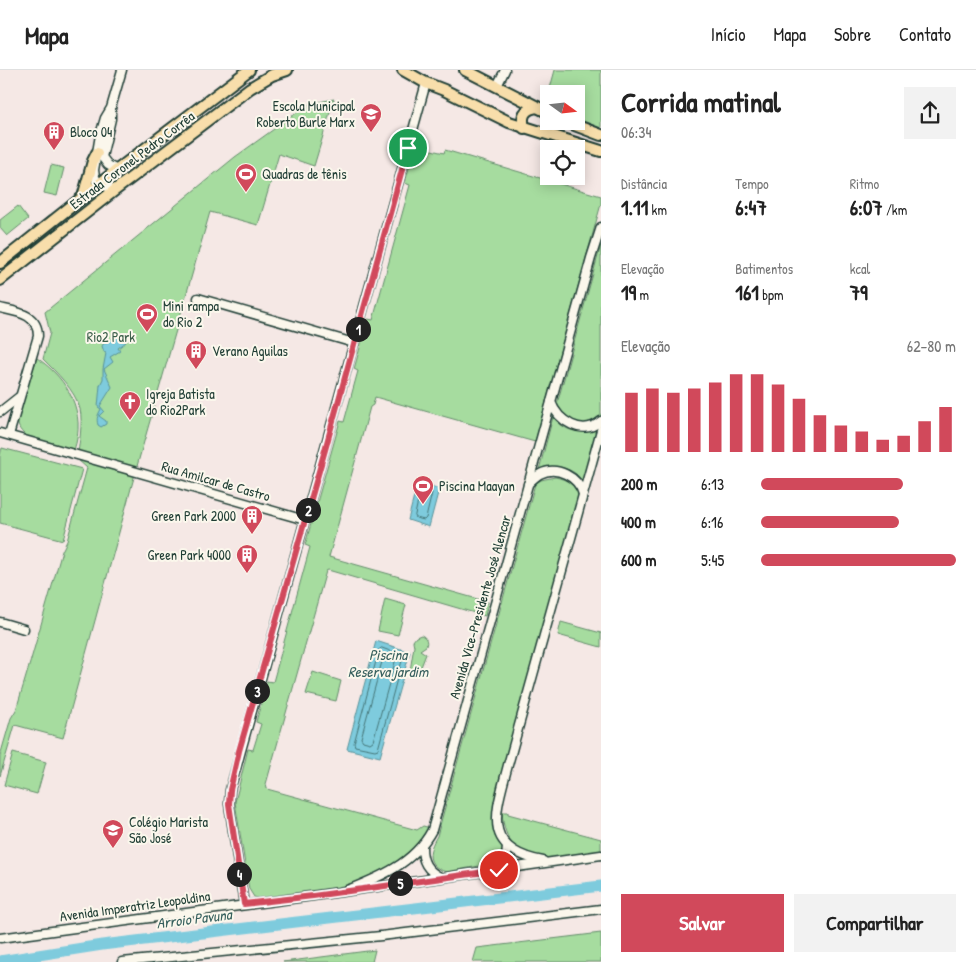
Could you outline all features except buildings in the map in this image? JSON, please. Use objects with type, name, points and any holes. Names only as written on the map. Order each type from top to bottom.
[{"type":"main road","name":"Estrada Coronel Pedro Corrêa","points":[[0,263],[117,170],[249,70]]},
{"type":"main road","name":"Estrada Coronel Pedro Corrêa","points":[[0,280],[250,88],[272,75],[286,70]]},
{"type":"main road","points":[[404,70],[426,83],[524,128],[601,151]]},
{"type":"main road","points":[[465,70],[540,108]]},
{"type":"main road","points":[[524,128],[523,118],[525,112],[537,107]]},
{"type":"main road","points":[[585,129],[601,135]]},
{"type":"main road","points":[[83,197],[96,153]]},
{"type":"street","points":[[117,170],[108,165],[102,157],[111,108],[122,70]]},
{"type":"street","points":[[497,86],[505,70]]},
{"type":"street","points":[[244,904],[229,804],[230,790],[426,83]]},
{"type":"street","points":[[111,108],[105,118],[96,153],[94,175],[100,184],[115,190]]},
{"type":"street","name":"Avenida Vice-Presidente José Alencar","points":[[345,891],[393,869],[422,847],[432,830],[550,402],[601,227]]},
{"type":"street","points":[[198,298],[354,343]]},
{"type":"street","points":[[0,304],[4,309],[30,317],[38,330],[38,336],[9,435]]},
{"type":"street","points":[[0,412],[19,397]]},
{"type":"street","points":[[550,402],[557,415],[574,426],[589,427],[601,421]]},
{"type":"street","points":[[550,862],[528,858],[507,846],[496,823],[497,805],[601,430]]},
{"type":"street","name":"Rua Amilcar de Castro","points":[[0,432],[305,520]]},
{"type":"street","points":[[528,484],[540,473],[562,473],[575,480],[582,494]]},
{"type":"street","points":[[0,622],[24,629]]},
{"type":"street","points":[[499,870],[506,859],[507,846]]},
{"type":"street","points":[[422,847],[426,866],[433,873],[441,877]]},
{"type":"street","name":"Avenida Imperatriz Leopoldina","points":[[0,938],[499,870],[601,854]]},
{"type":"street","points":[[122,962],[382,936],[601,909]]},
{"type":"green space","points":[[555,70],[601,70],[601,128],[585,122],[585,85],[551,85]]},
{"type":"green space","name":"Rio2 Park","points":[[334,99],[314,166],[279,154],[258,225],[210,212],[139,459],[63,738],[15,725],[0,776],[0,756],[11,718],[16,710],[87,468],[77,459],[81,420],[78,402],[64,382],[43,359],[50,333],[45,312],[235,157],[309,104]]},
{"type":"green space","points":[[415,146],[444,153],[445,150],[540,178],[540,185],[564,185],[601,196],[601,204],[535,442],[375,397],[373,405],[370,407],[329,557],[488,602],[485,616],[328,570],[326,571],[266,784],[267,789],[417,830],[423,826],[431,828],[416,848],[390,868],[367,880],[338,887],[258,898],[254,897],[249,889],[235,802],[248,749],[253,750],[261,724],[256,722],[267,681],[273,682],[310,547],[305,545],[340,421],[344,422],[358,371],[354,369],[368,319],[373,320],[410,185],[405,183]]},
{"type":"green space","points":[[51,165],[64,168],[57,196],[44,193]]},
{"type":"green space","points":[[18,206],[28,219],[7,236],[0,228],[0,220]]},
{"type":"green space","points":[[601,245],[601,417],[595,421],[583,424],[570,419],[560,410],[557,404]]},
{"type":"green space","points":[[37,358],[58,376],[72,398],[78,423],[74,450],[27,437],[19,428],[18,417],[20,409]]},
{"type":"green space","points":[[553,417],[563,426],[574,431],[585,432],[598,429],[583,483],[575,473],[564,468],[557,467],[539,470]]},
{"type":"green space","points":[[2,448],[82,469],[63,540],[0,523],[0,455]]},
{"type":"green space","points":[[555,477],[570,483],[579,492],[580,496],[493,810],[494,826],[503,842],[504,854],[501,862],[446,872],[434,866],[430,852],[437,836],[535,484],[541,480]]},
{"type":"green space","points":[[385,599],[406,605],[398,635],[378,631]]},
{"type":"green space","points":[[561,622],[601,633],[601,647],[558,635]]},
{"type":"green space","points":[[421,635],[427,642],[426,646],[420,650],[426,654],[419,672],[410,671],[413,641]]},
{"type":"green space","points":[[313,672],[341,681],[336,701],[306,694]]},
{"type":"green space","points":[[13,753],[46,762],[37,794],[4,785]]},
{"type":"green space","points":[[502,812],[508,812],[508,814],[601,839],[601,851],[552,857],[537,857],[524,853],[513,845],[506,831]]},
{"type":"green space","points":[[601,933],[601,962],[473,962],[477,948]]},
{"type":"green space","points":[[375,950],[372,962],[283,962]]},
{"type":"water","points":[[117,335],[124,337],[126,342],[118,348],[120,351],[110,357],[113,362],[104,369],[112,387],[100,406],[104,411],[99,416],[106,421],[106,424],[101,427],[97,423],[98,417],[101,409],[98,407],[106,353],[102,346]]},
{"type":"water","name":"Piscina Maayan","points":[[418,481],[439,489],[429,527],[408,520]]},
{"type":"water","name":"Piscina Reserva jardim","points":[[376,641],[410,652],[380,757],[347,749]]},
{"type":"waterway","name":"Arroio Pavuna","points":[[0,961],[102,945],[601,886]]},
{"type":"place","name":"Escola Municipal Roberto Burle Marx","points":[[371,133]]},
{"type":"place","name":"Bloco 04","points":[[54,151]]},
{"type":"place","name":"Quadras de tênis","points":[[246,193]]},
{"type":"place","name":"Mini rampa do Rio 2","points":[[147,333]]},
{"type":"place","name":"Verano Aguilas","points":[[196,370]]},
{"type":"place","name":"Igreja Batista do Rio2Park","points":[[130,421]]},
{"type":"place","name":"Piscina Maayan","points":[[423,505]]},
{"type":"place","name":"Green Park 2000","points":[[252,535]]},
{"type":"place","name":"Green Park 4000","points":[[247,574]]},
{"type":"place","name":"Colégio Marista São José","points":[[113,849]]},
{"type":"route","points":[[408,148],[325,450],[239,751],[229,795],[229,804],[244,904],[499,870]]}]
